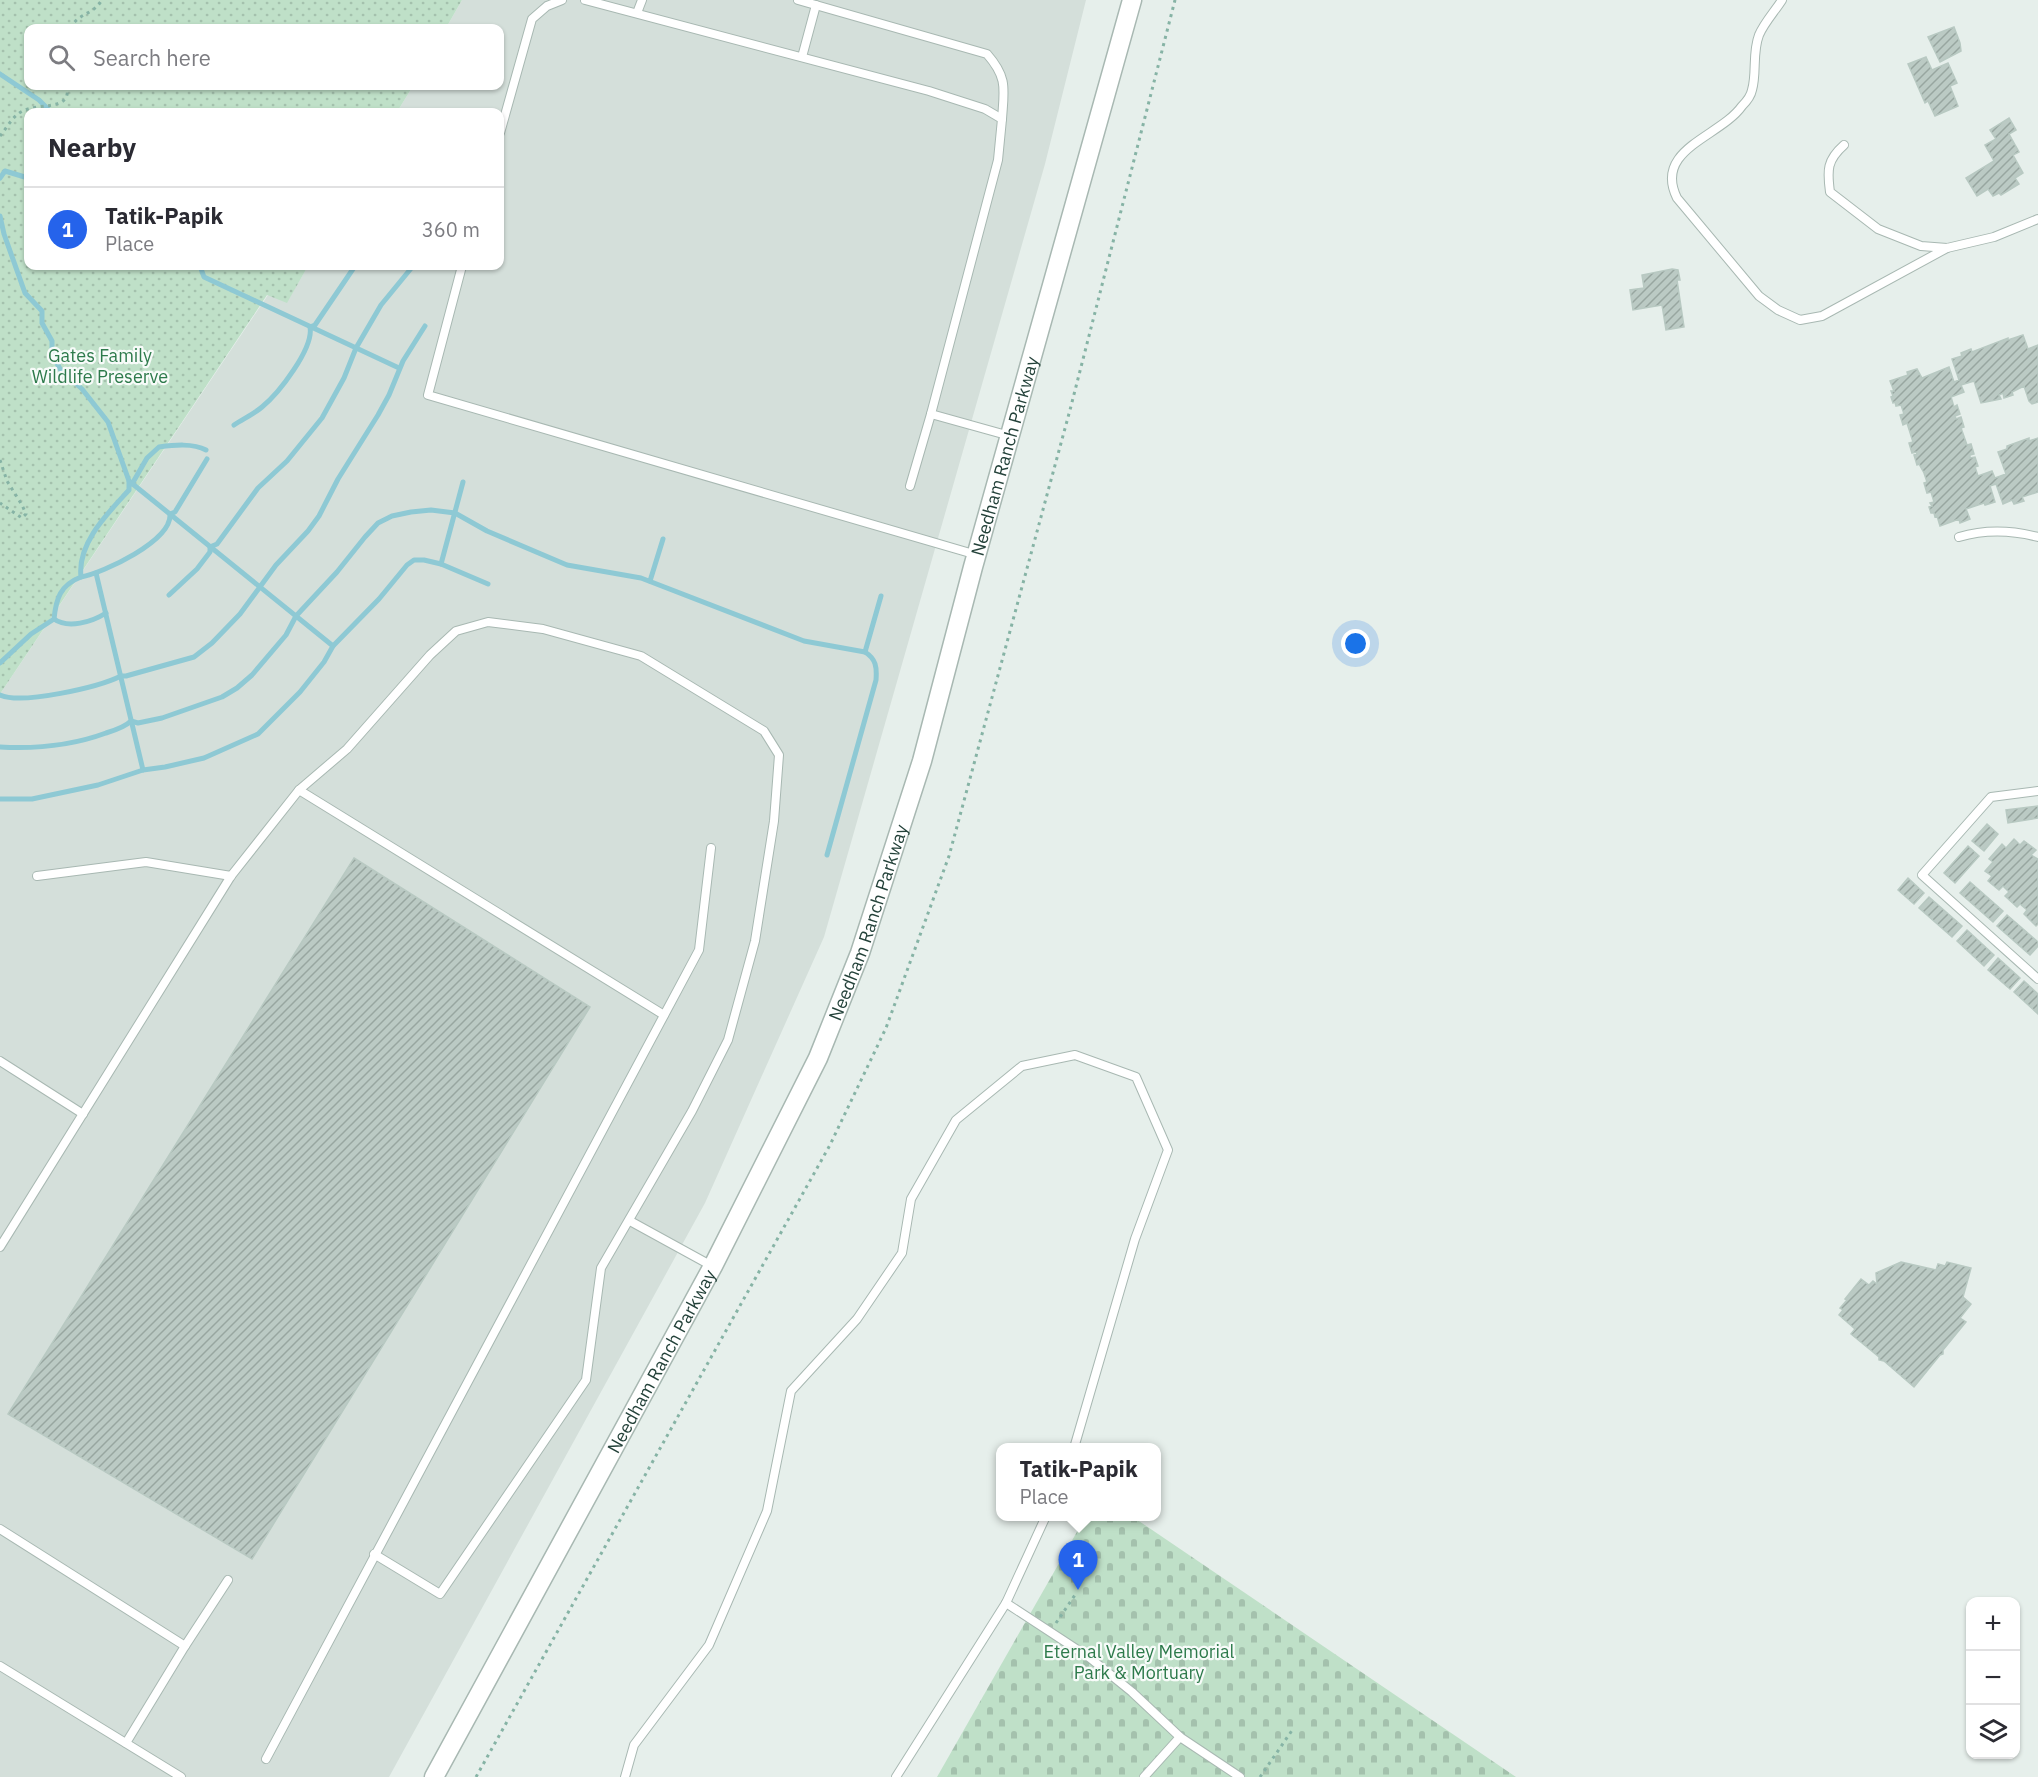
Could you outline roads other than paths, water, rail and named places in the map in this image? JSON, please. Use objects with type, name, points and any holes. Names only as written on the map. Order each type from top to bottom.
[{"type":"street","name":"Needham Ranch Parkway","points":[[434,1777],[485,1688],[713,1266],[818,1058],[860,953],[922,761],[1132,0]]},
{"type":"lane","points":[[504,119],[532,19],[547,6],[562,0]]},
{"type":"lane","points":[[585,0],[929,91],[985,109],[1002,119]]},
{"type":"lane","points":[[637,13],[642,0]]},
{"type":"lane","points":[[798,0],[987,54],[999,68],[1004,86],[998,160],[910,486]]},
{"type":"lane","points":[[1782,0],[1759,35],[1754,60],[1752,91],[1741,108],[1728,120],[1679,156],[1671,175],[1672,188],[1677,198],[1760,296],[1778,310],[1800,320],[1822,316],[1947,248],[1994,237],[2038,219]]},
{"type":"lane","points":[[802,57],[816,5]]},
{"type":"lane","points":[[1844,145],[1834,154],[1827,171],[1830,192],[1878,229],[1921,246],[1947,248]]},
{"type":"lane","points":[[461,270],[428,395],[977,555]]},
{"type":"lane","points":[[931,414],[1011,437]]},
{"type":"lane","points":[[1959,537],[1977,532],[2004,531],[2038,537]]},
{"type":"lane","points":[[0,1247],[231,876],[298,790],[347,749],[430,655],[456,631],[488,622],[543,629],[641,656],[764,731],[779,755],[774,821],[755,941],[728,1040],[692,1111],[601,1268],[586,1380],[440,1594],[374,1554]]},
{"type":"lane","points":[[298,790],[664,1015]]},
{"type":"lane","points":[[2038,790],[1991,797],[1922,875],[2038,979]]},
{"type":"lane","points":[[266,1759],[699,950],[711,848]]},
{"type":"lane","points":[[37,876],[146,862],[231,876]]},
{"type":"lane","points":[[625,1777],[634,1745],[709,1645],[767,1511],[791,1392],[857,1318],[902,1253],[911,1199],[956,1120],[1022,1066],[1075,1056],[1136,1077],[1168,1150],[1135,1239],[1075,1443]]},
{"type":"lane","points":[[0,1061],[84,1114]]},
{"type":"lane","points":[[630,1221],[713,1266]]},
{"type":"lane","points":[[896,1777],[1006,1603],[1044,1521]]},
{"type":"lane","points":[[0,1529],[185,1646]]},
{"type":"lane","points":[[126,1743],[228,1580]]},
{"type":"lane","points":[[1006,1603],[1090,1658],[1132,1692],[1180,1737],[1240,1777]]},
{"type":"lane","points":[[0,1666],[182,1777]]},
{"type":"lane","points":[[1144,1777],[1180,1737]]},
{"type":"waterway","points":[[0,74],[24,90]]},
{"type":"waterway","points":[[24,90],[47,108]]},
{"type":"waterway","points":[[0,178],[5,171],[24,177]]},
{"type":"waterway","points":[[0,216],[25,293],[42,311],[42,323],[52,341],[52,354],[60,369],[82,389],[108,422],[129,481],[333,646]]},
{"type":"waterway","points":[[201,270],[204,277],[399,368]]},
{"type":"waterway","points":[[234,425],[262,407],[286,381],[307,346],[310,327],[315,325],[352,270]]},
{"type":"waterway","points":[[169,595],[197,569],[210,552],[210,547],[217,544],[258,488],[287,461],[322,418],[344,378],[356,348],[381,305],[410,270]]},
{"type":"waterway","points":[[0,695],[25,698],[79,689],[194,657],[212,643],[240,614],[276,565],[319,516],[338,479],[378,415],[403,361],[425,326]]},
{"type":"waterway","points":[[132,484],[147,458],[159,447],[189,445],[206,450]]},
{"type":"waterway","points":[[81,577],[119,562],[149,545],[160,535],[168,524],[170,514],[175,512],[207,459]]},
{"type":"waterway","points":[[0,663],[31,634],[54,619],[60,594],[68,584],[81,577],[81,564],[89,541],[96,529],[129,490],[129,482]]},
{"type":"waterway","points":[[441,564],[463,482]]},
{"type":"waterway","points":[[0,747],[41,747],[67,744],[117,729],[131,721],[138,723],[162,718],[222,697],[252,675],[286,635],[296,616],[378,523],[392,516],[411,512],[431,510],[455,513],[487,531],[567,565],[641,578],[804,641],[865,652],[869,655],[875,664],[876,680],[827,855]]},
{"type":"waterway","points":[[650,581],[663,539]]},
{"type":"waterway","points":[[0,799],[32,799],[98,785],[143,770],[204,758],[258,734],[300,692],[324,662],[333,646],[414,560],[441,564],[488,584]]},
{"type":"waterway","points":[[96,573],[143,770]]},
{"type":"waterway","points":[[865,652],[881,596]]},
{"type":"waterway","points":[[54,619],[73,624],[94,619],[106,613]]},
{"type":"place","name":"Tatik-Papik","points":[[1078,1590]]},
{"type":"park label","name":"Gates Family Wildlife Preserve","points":[[100,365]]},
{"type":"park label","name":"Eternal Valley Memorial Park & Mortuary","points":[[1139,1661]]}]
